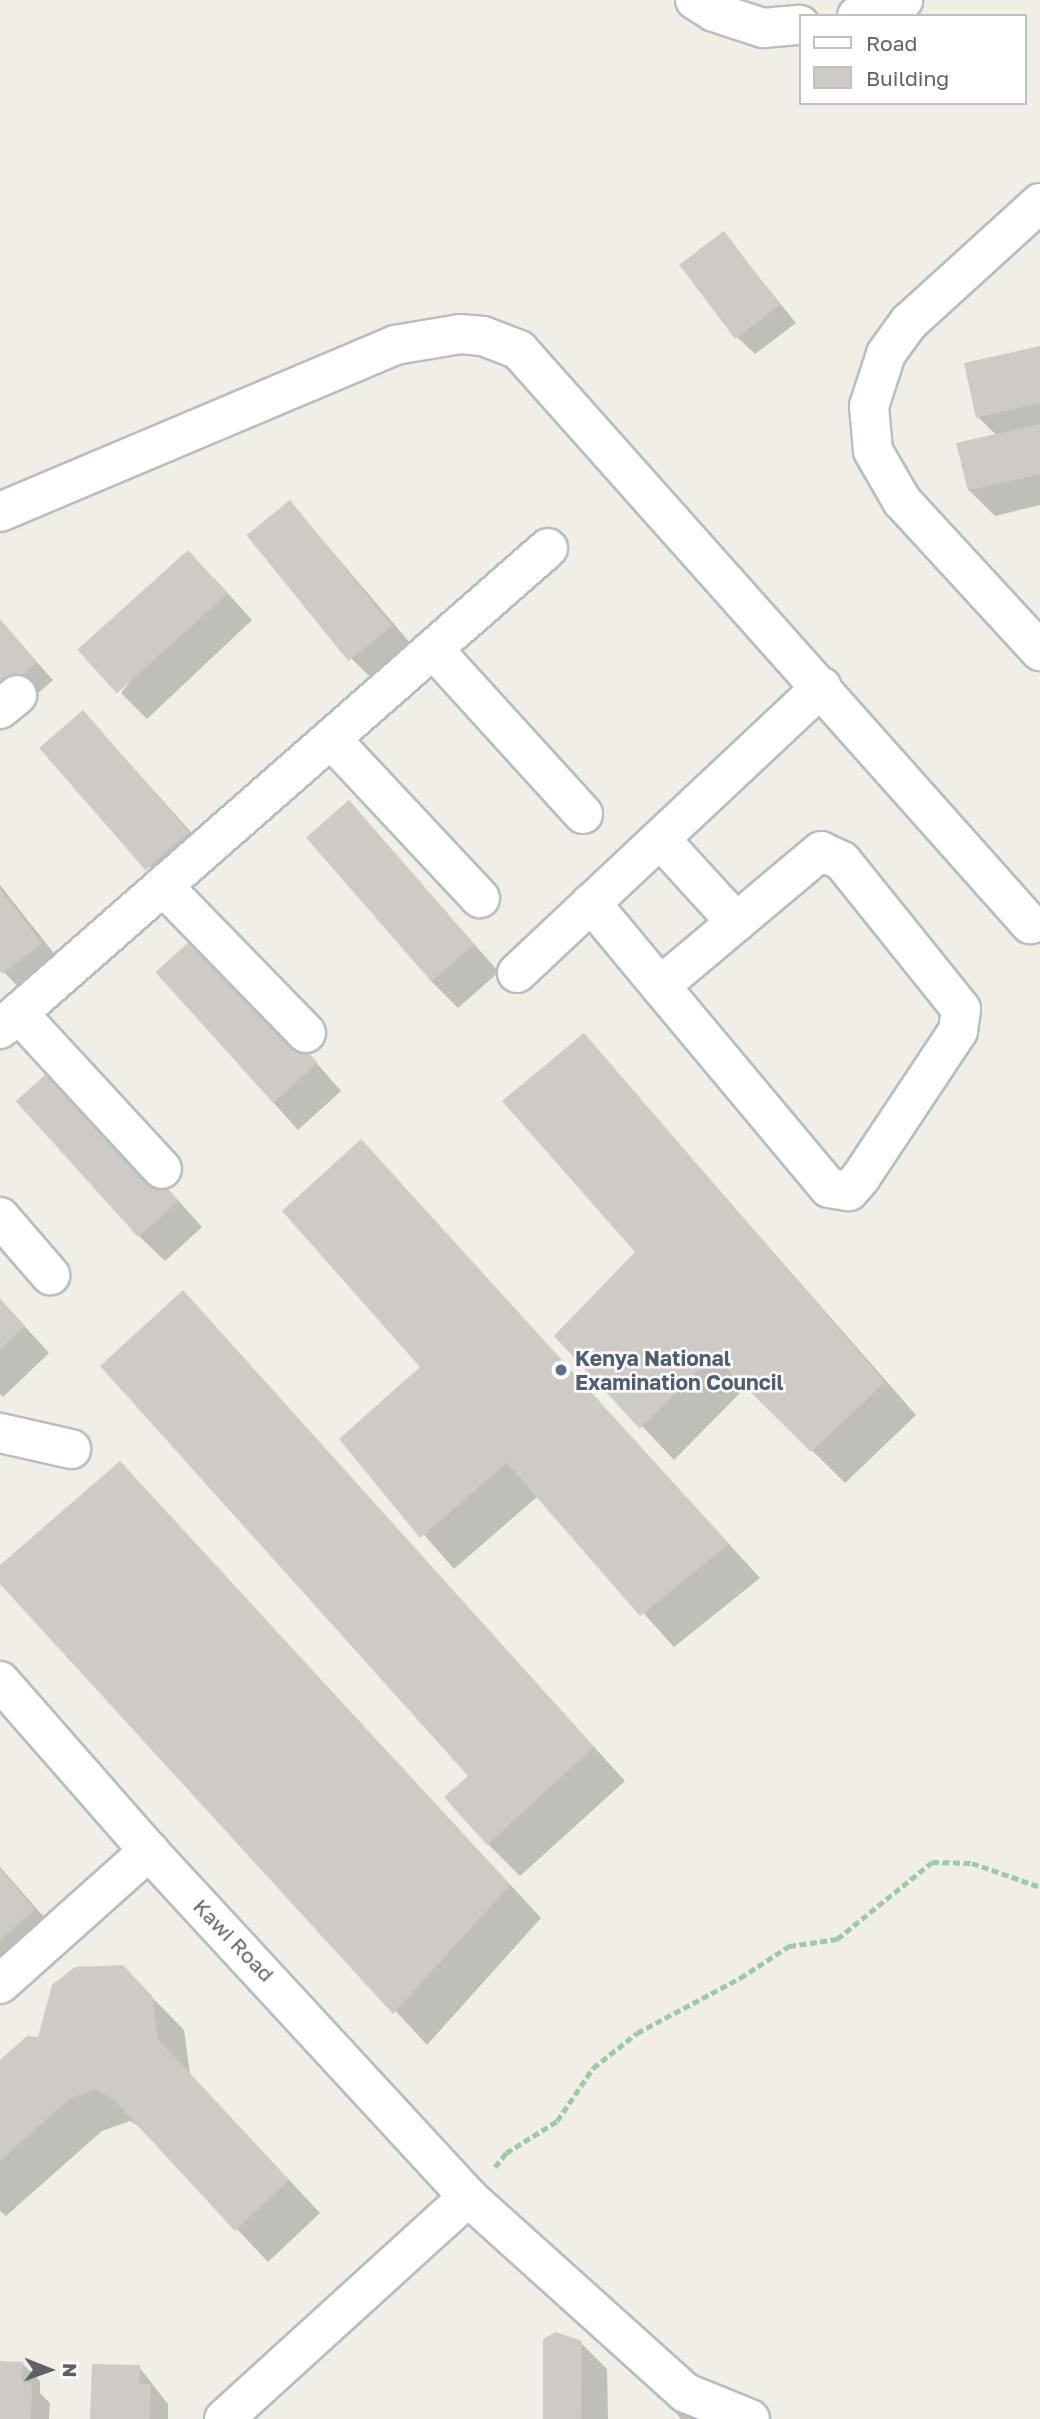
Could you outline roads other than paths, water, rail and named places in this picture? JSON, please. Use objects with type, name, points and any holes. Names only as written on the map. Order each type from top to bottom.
[{"type":"street","points":[[695,0],[714,12],[763,28],[799,25]]},
{"type":"street","points":[[863,14],[902,0]]},
{"type":"street","points":[[1040,203],[909,322],[886,354],[869,406],[873,451],[902,501],[1040,651]]},
{"type":"street","points":[[0,512],[395,345],[460,334],[483,336],[519,350],[547,377],[1030,924]]},
{"type":"street","points":[[162,1169],[9,1021],[548,548]]},
{"type":"street","points":[[433,649],[583,814]]},
{"type":"street","points":[[517,973],[822,687]]},
{"type":"street","points":[[331,739],[480,898]]},
{"type":"street","points":[[660,839],[736,922]]},
{"type":"street","points":[[591,903],[660,986],[829,1188],[849,1191],[958,1031],[961,1009],[842,861],[821,851],[660,986]]},
{"type":"street","points":[[163,886],[306,1032]]},
{"type":"street","points":[[0,1217],[50,1275]]},
{"type":"street","points":[[0,1433],[71,1449]]},
{"type":"street","name":"Kawi Road","points":[[0,1681],[149,1851],[468,2197],[686,2393],[750,2419]]},
{"type":"street","points":[[0,1983],[149,1851]]},
{"type":"street","points":[[224,2419],[468,2197]]},
{"type":"place","name":"Kenya National Examination Council","points":[[561,1370]]}]
